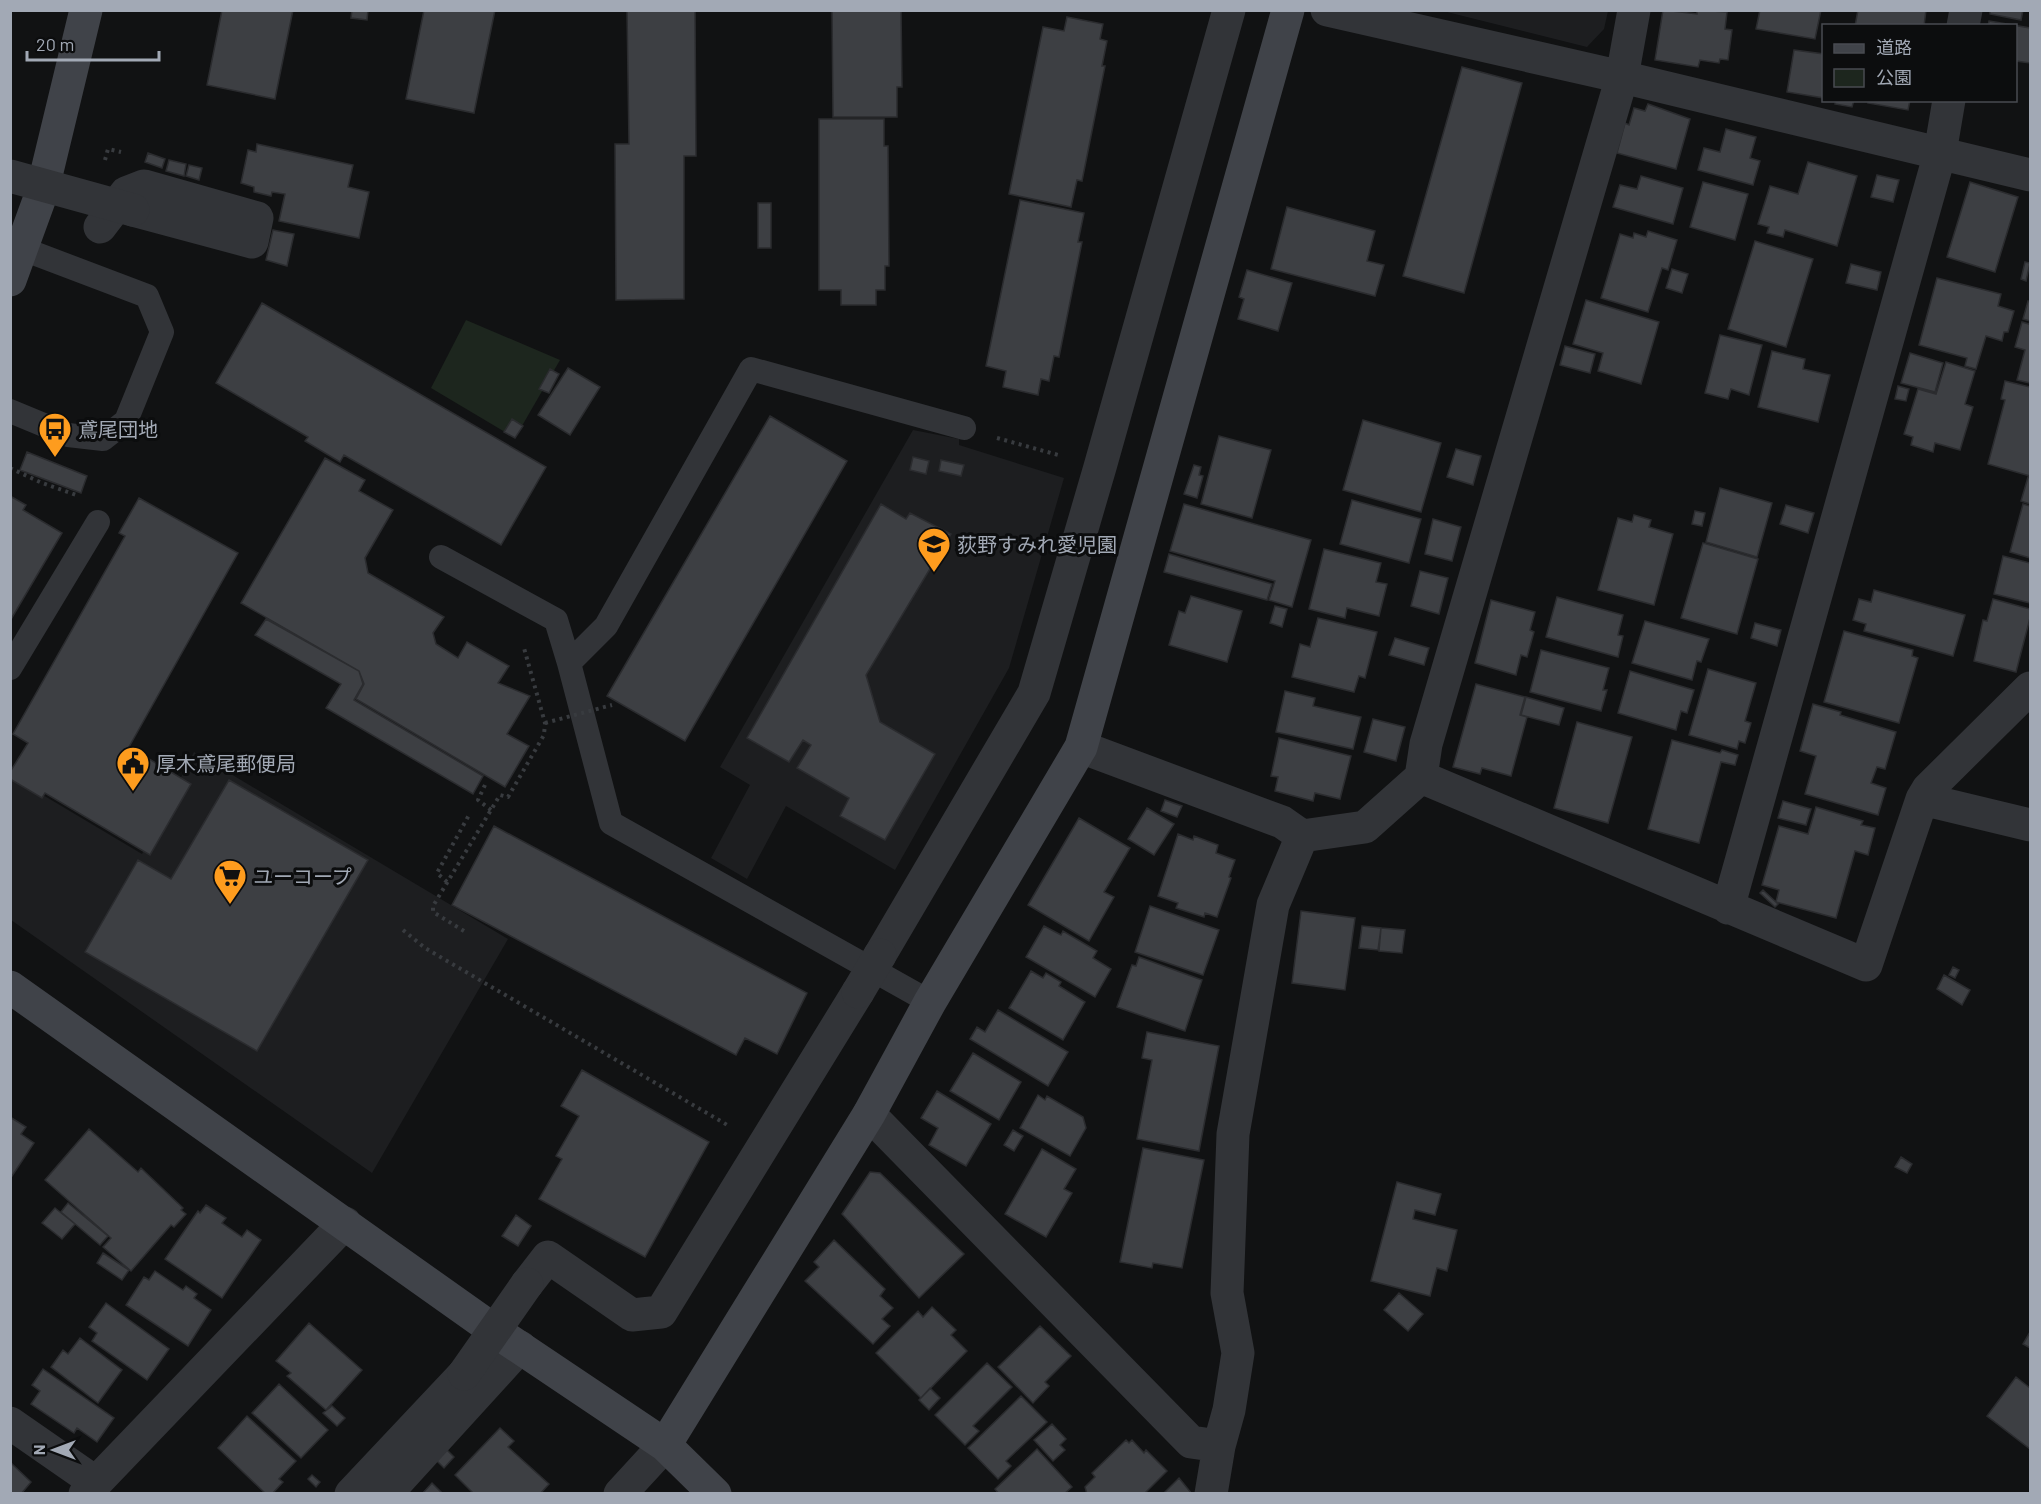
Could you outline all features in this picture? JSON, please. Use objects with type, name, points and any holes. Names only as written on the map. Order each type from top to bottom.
[{"type":"street","points":[[10,280],[42,192],[86,10]]},
{"type":"street","points":[[351,1494],[464,1374],[548,1257],[632,1315],[661,1312],[880,955],[1034,693],[1229,10]]},
{"type":"street","points":[[620,1494],[665,1445],[868,1114],[930,1002],[1081,747],[1288,10]]},
{"type":"street","points":[[1328,10],[1622,77],[2031,175]]},
{"type":"street","points":[[1081,747],[1282,822],[1302,836],[1365,827],[1421,777],[1426,744],[1622,77],[1634,10]]},
{"type":"street","points":[[1728,908],[1940,153],[1949,102]]},
{"type":"street","points":[[10,176],[133,210],[252,242],[257,218],[144,186],[126,193],[100,227]]},
{"type":"street","points":[[1421,777],[1866,965],[1922,799],[1928,789],[2031,688]]},
{"type":"street","points":[[1922,799],[2031,825]]},
{"type":"street","points":[[1211,1494],[1219,1446],[1230,1410],[1238,1353],[1227,1293],[1233,1134],[1274,905],[1302,836]]},
{"type":"street","points":[[10,987],[520,1347],[665,1445],[716,1494]]},
{"type":"street","points":[[868,1114],[1191,1442],[1219,1446]]},
{"type":"street","points":[[10,1423],[90,1488],[345,1223]]},
{"type":"street","points":[[386,1494],[520,1347]]},
{"type":"lane","points":[[10,411],[68,435],[103,439],[126,421],[162,332],[147,296],[23,249]]},
{"type":"lane","points":[[569,663],[606,626],[751,369],[964,428]]},
{"type":"lane","points":[[10,668],[98,522]]},
{"type":"lane","points":[[441,557],[556,620],[611,823],[930,1002]]},
{"type":"path","points":[[964,428],[1038,449]]},
{"type":"path","points":[[10,468],[42,483],[106,507],[98,522]]},
{"type":"path","points":[[464,931],[433,912],[433,906],[500,795],[508,797],[544,735],[545,723],[510,595]]},
{"type":"path","points":[[545,723],[612,705]]},
{"type":"path","points":[[485,785],[478,800],[491,810]]},
{"type":"path","points":[[447,882],[437,873],[470,815]]},
{"type":"path","points":[[403,930],[425,948],[763,1146]]},
{"type":"shaded area","points":[[1443,11],[1608,11],[1604,29],[1587,47]]},
{"type":"shaded area","name":"荻野すみれ愛児園","points":[[913,430],[959,439],[959,445],[1064,478],[1009,668],[895,870],[786,806],[747,879],[711,858],[750,785],[720,767]]},
{"type":"shaded area","points":[[194,752],[508,939],[372,1173],[11,920],[11,776],[142,854]]},
{"type":"green space","points":[[466,320],[560,360],[515,438],[431,388]]},
{"type":"building","points":[[222,10],[293,10],[275,99],[207,85]]},
{"type":"building","points":[[352,10],[368,10],[367,20],[351,18]]},
{"type":"building","points":[[424,10],[495,10],[474,113],[406,99]]},
{"type":"building","points":[[627,10],[695,10],[696,156],[684,156],[684,299],[616,300],[615,144],[629,144]]},
{"type":"building","points":[[832,10],[901,10],[902,87],[897,87],[897,117],[833,117]]},
{"type":"building","points":[[1663,10],[1697,14],[1697,10],[1727,12],[1725,29],[1732,30],[1728,60],[1720,59],[1719,63],[1700,60],[1698,67],[1655,60]]},
{"type":"building","points":[[1760,10],[1821,10],[1815,39],[1756,29]]},
{"type":"building","points":[[1858,10],[1926,10],[1924,24],[1855,24]]},
{"type":"building","points":[[1990,10],[2023,10],[2021,20],[1990,14]]},
{"type":"building","points":[[1067,17],[1103,24],[1100,39],[1107,41],[1102,66],[1105,66],[1082,181],[1077,180],[1071,207],[1009,194],[1043,27],[1064,31]]},
{"type":"building","points":[[1989,21],[2007,24],[1988,24]]},
{"type":"building","points":[[2017,26],[2030,28],[2030,63],[2017,61]]},
{"type":"building","points":[[1794,50],[1822,54],[1822,98],[1787,92]]},
{"type":"building","points":[[1462,67],[1522,83],[1464,293],[1403,276]]},
{"type":"building","points":[[1836,102],[1853,102],[1852,107],[1835,104]]},
{"type":"building","points":[[1868,102],[1910,102],[1908,110]]},
{"type":"building","points":[[1648,104],[1690,119],[1676,169],[1617,153],[1625,123],[1629,125],[1634,108],[1645,111]]},
{"type":"building","points":[[819,119],[884,119],[884,146],[888,146],[889,266],[885,266],[885,290],[876,290],[876,305],[841,305],[841,290],[819,290]]},
{"type":"building","points":[[1726,129],[1756,137],[1750,158],[1760,161],[1753,185],[1698,170],[1704,148],[1720,152]]},
{"type":"building","points":[[257,144],[353,165],[348,187],[369,192],[359,238],[279,221],[285,194],[272,192],[271,196],[254,192],[254,187],[241,183],[248,150],[256,152]]},
{"type":"building","points":[[148,153],[165,159],[162,168],[145,162]]},
{"type":"building","points":[[169,160],[186,164],[184,176],[166,171]]},
{"type":"building","points":[[1808,162],[1857,176],[1837,246],[1785,230],[1783,237],[1767,233],[1769,227],[1758,224],[1770,186],[1798,194]]},
{"type":"building","points":[[189,165],[202,168],[199,180],[186,176]]},
{"type":"building","points":[[1877,175],[1899,180],[1893,202],[1871,197]]},
{"type":"building","points":[[1641,176],[1683,188],[1673,224],[1613,207],[1620,185],[1637,189]]},
{"type":"building","points":[[1703,182],[1748,194],[1735,240],[1690,227]]},
{"type":"building","points":[[1970,182],[2018,197],[1995,272],[1947,257]]},
{"type":"building","points":[[1020,200],[1084,213],[1078,242],[1082,242],[1059,357],[1054,356],[1049,381],[1041,379],[1038,395],[1003,387],[1006,371],[986,366]]},
{"type":"building","points":[[758,203],[771,203],[771,248],[758,248]]},
{"type":"building","points":[[1287,207],[1375,231],[1367,261],[1384,265],[1375,296],[1271,269]]},
{"type":"building","points":[[273,230],[294,234],[287,266],[266,260]]},
{"type":"building","points":[[1648,231],[1677,240],[1668,270],[1662,268],[1648,312],[1601,298],[1620,234],[1633,238],[1634,233],[1646,237]]},
{"type":"building","points":[[1755,241],[1813,259],[1786,347],[1728,329]]},
{"type":"building","points":[[2025,262],[2030,263],[2026,281],[2021,279]]},
{"type":"building","points":[[1851,264],[1881,272],[1877,290],[1846,283]]},
{"type":"building","points":[[1672,269],[1688,274],[1682,293],[1666,288]]},
{"type":"building","points":[[1247,270],[1292,283],[1278,331],[1238,319],[1244,299],[1239,297]]},
{"type":"building","points":[[1937,278],[2001,294],[1998,306],[2014,311],[2008,332],[2004,332],[2002,341],[1986,336],[1976,369],[1965,366],[1967,358],[1919,345]]},
{"type":"building","points":[[1586,300],[1659,322],[1641,384],[1598,371],[1603,353],[1573,344]]},
{"type":"building","points":[[2028,301],[2030,302],[2030,321],[2023,319]]},
{"type":"building","points":[[262,303],[546,467],[501,545],[344,455],[340,462],[305,441],[308,437],[216,383]]},
{"type":"building","points":[[2030,321],[2030,383],[2017,380],[2025,350],[2015,347],[2022,322],[2029,324]]},
{"type":"building","points":[[1720,335],[1762,345],[1749,395],[1731,389],[1728,399],[1705,393]]},
{"type":"building","points":[[1565,346],[1595,354],[1590,373],[1560,365]]},
{"type":"building","points":[[1772,351],[1805,359],[1803,369],[1830,375],[1818,422],[1758,407]]},
{"type":"building","points":[[1910,353],[1943,363],[1935,392],[1901,383]]},
{"type":"building","points":[[1946,362],[1975,371],[1965,404],[1973,407],[1960,450],[1935,443],[1933,452],[1911,445],[1913,437],[1904,434],[1918,389],[1936,394]]},
{"type":"building","points":[[568,368],[600,387],[570,435],[538,415]]},
{"type":"building","points":[[550,369],[559,374],[549,393],[539,389]]},
{"type":"building","points":[[2005,381],[2030,387],[2030,476],[1988,464],[2005,400],[2001,399]]},
{"type":"building","points":[[1898,386],[1909,389],[1906,401],[1895,399]]},
{"type":"building","points":[[770,416],[847,461],[685,741],[607,696]]},
{"type":"building","points":[[512,419],[523,426],[515,438],[504,432]]},
{"type":"building","points":[[1363,420],[1441,443],[1421,512],[1343,490]]},
{"type":"building","points":[[1219,436],[1271,450],[1252,518],[1201,504]]},
{"type":"building","points":[[1456,449],[1481,456],[1473,485],[1447,477]]},
{"type":"building","points":[[27,452],[87,476],[81,493],[20,470]]},
{"type":"building","points":[[913,457],[929,461],[926,474],[910,470]]},
{"type":"building","points":[[325,458],[365,480],[359,491],[393,510],[365,558],[368,573],[444,617],[433,633],[436,644],[458,658],[467,642],[509,666],[498,683],[530,696],[507,734],[529,746],[505,787],[356,699],[364,684],[359,671],[241,603]]},
{"type":"building","points":[[941,460],[964,465],[961,476],[939,471]]},
{"type":"building","points":[[1194,465],[1201,467],[1199,475],[1203,476],[1197,498],[1184,494]]},
{"type":"building","points":[[2028,477],[2030,478],[2030,504],[2021,501]]},
{"type":"building","points":[[1720,488],[1772,503],[1757,557],[1706,542]]},
{"type":"building","points":[[10,496],[26,505],[23,510],[62,533],[10,621]]},
{"type":"building","name":"厚木鳶尾郵便局","points":[[139,498],[238,553],[129,747],[191,784],[150,855],[45,793],[42,798],[10,779],[10,772],[28,743],[13,734],[125,536],[119,533]]},
{"type":"building","points":[[1352,500],[1421,519],[1409,563],[1340,544]]},
{"type":"building","points":[[881,504],[906,519],[910,513],[951,534],[866,675],[880,722],[935,754],[885,840],[840,816],[849,798],[797,768],[811,745],[803,740],[789,762],[747,738]]},
{"type":"building","points":[[1184,504],[1311,540],[1292,607],[1269,600],[1275,581],[1170,551]]},
{"type":"building","points":[[2023,504],[2030,506],[2030,558],[2010,552]]},
{"type":"building","points":[[1786,505],[1814,513],[1808,533],[1780,524]]},
{"type":"building","points":[[1695,511],[1705,513],[1702,526],[1692,524]]},
{"type":"building","points":[[1634,515],[1651,520],[1649,527],[1673,534],[1654,605],[1598,590],[1618,518],[1632,522]]},
{"type":"building","points":[[1433,519],[1461,527],[1452,561],[1425,554]]},
{"type":"building","points":[[1703,543],[1758,559],[1737,634],[1681,618]]},
{"type":"building","points":[[1324,549],[1381,563],[1376,582],[1387,584],[1379,616],[1347,608],[1345,618],[1309,609]]},
{"type":"building","points":[[1169,554],[1272,584],[1267,600],[1164,572]]},
{"type":"building","points":[[2003,556],[2030,563],[2030,603],[1994,594]]},
{"type":"building","points":[[1420,571],[1448,578],[1439,614],[1411,606]]},
{"type":"building","points":[[1874,590],[1965,615],[1953,656],[1864,631],[1866,624],[1853,620],[1859,599],[1871,602]]},
{"type":"building","points":[[1191,596],[1242,611],[1227,662],[1169,645],[1179,611],[1185,613]]},
{"type":"building","points":[[1557,597],[1623,615],[1618,635],[1623,636],[1618,657],[1546,637]]},
{"type":"building","points":[[1993,599],[2030,609],[2030,618],[2016,672],[1974,661],[1983,620],[1987,621]]},
{"type":"building","points":[[1491,600],[1535,612],[1530,630],[1534,632],[1527,657],[1521,655],[1516,675],[1475,663]]},
{"type":"building","points":[[1275,606],[1287,609],[1282,627],[1270,623]]},
{"type":"building","points":[[1318,618],[1377,632],[1365,678],[1359,676],[1354,692],[1292,677],[1300,644],[1310,647]]},
{"type":"building","points":[[266,619],[359,671],[363,684],[354,700],[483,776],[473,794],[326,708],[341,684],[255,635]]},
{"type":"building","points":[[1645,621],[1709,639],[1701,662],[1697,661],[1692,680],[1632,663]]},
{"type":"building","points":[[1755,623],[1781,630],[1777,646],[1751,638]]},
{"type":"building","points":[[1844,631],[1913,650],[1912,656],[1918,658],[1899,723],[1824,702]]},
{"type":"building","points":[[1395,638],[1429,648],[1424,665],[1389,655]]},
{"type":"building","points":[[1541,650],[1609,668],[1603,690],[1607,690],[1601,711],[1530,692]]},
{"type":"building","points":[[1708,669],[1756,683],[1745,721],[1751,723],[1745,743],[1739,741],[1737,749],[1689,735]]},
{"type":"building","points":[[1630,671],[1694,690],[1687,713],[1681,711],[1676,730],[1618,713]]},
{"type":"building","points":[[1476,684],[1525,697],[1520,715],[1527,717],[1511,776],[1482,768],[1480,774],[1453,767]]},
{"type":"building","points":[[1285,691],[1315,698],[1313,706],[1361,717],[1353,749],[1276,732]]},
{"type":"building","points":[[1526,697],[1564,708],[1559,725],[1521,715]]},
{"type":"building","points":[[1813,704],[1896,732],[1885,769],[1877,767],[1871,783],[1886,788],[1878,815],[1805,794],[1816,756],[1800,751]]},
{"type":"building","points":[[1373,719],[1405,727],[1396,761],[1364,752]]},
{"type":"building","points":[[1577,722],[1632,737],[1608,823],[1554,808]]},
{"type":"building","points":[[1279,738],[1351,756],[1340,799],[1315,793],[1313,801],[1275,791],[1278,777],[1271,776]]},
{"type":"building","points":[[1672,740],[1720,753],[1722,750],[1738,755],[1735,765],[1721,762],[1699,843],[1648,829]]},
{"type":"building","points":[[229,780],[368,860],[257,1051],[85,952],[138,860],[171,879]]},
{"type":"building","points":[[1165,800],[1182,806],[1177,817],[1161,811]]},
{"type":"building","points":[[1783,801],[1811,809],[1806,825],[1778,818]]},
{"type":"building","points":[[1816,807],[1863,821],[1861,825],[1875,828],[1868,855],[1855,851],[1836,918],[1776,902],[1779,890],[1762,885],[1779,826],[1808,834]]},
{"type":"building","points":[[1147,808],[1174,824],[1154,855],[1128,839]]},
{"type":"building","points":[[1079,818],[1130,848],[1104,892],[1114,897],[1089,941],[1028,905]]},
{"type":"building","points":[[494,826],[807,993],[777,1054],[745,1038],[736,1055],[452,905]]},
{"type":"building","points":[[1178,834],[1193,840],[1194,836],[1218,845],[1216,853],[1235,860],[1217,917],[1205,913],[1204,917],[1176,908],[1178,903],[1158,896]]},
{"type":"building","points":[[1763,890],[1778,904],[1775,907],[1760,893]]},
{"type":"building","points":[[1150,906],[1219,930],[1203,975],[1135,952]]},
{"type":"building","points":[[1301,911],[1355,918],[1345,990],[1292,983]]},
{"type":"building","points":[[1044,926],[1061,935],[1063,931],[1097,951],[1093,958],[1111,969],[1095,997],[1026,957]]},
{"type":"building","points":[[1362,926],[1381,928],[1378,950],[1359,948]]},
{"type":"building","points":[[1381,928],[1405,930],[1402,953],[1379,951]]},
{"type":"building","points":[[1139,957],[1202,980],[1185,1031],[1117,1007],[1132,965],[1136,966]]},
{"type":"building","points":[[1953,967],[1959,970],[1955,978],[1949,975]]},
{"type":"building","points":[[1031,971],[1043,978],[1046,973],[1061,982],[1059,986],[1085,1002],[1063,1040],[1009,1008]]},
{"type":"building","points":[[1944,975],[1970,990],[1962,1005],[1937,989]]},
{"type":"building","points":[[998,1010],[1068,1052],[1048,1086],[970,1039],[977,1027],[985,1032]]},
{"type":"building","points":[[1147,1032],[1219,1046],[1199,1151],[1137,1139],[1152,1060],[1142,1058]]},
{"type":"building","points":[[973,1053],[1021,1082],[999,1120],[950,1091]]},
{"type":"building","points":[[582,1070],[709,1142],[645,1257],[539,1199],[562,1159],[556,1156],[579,1116],[561,1106]]},
{"type":"building","points":[[937,1091],[991,1124],[966,1166],[929,1145],[938,1128],[921,1118]]},
{"type":"building","points":[[1038,1095],[1045,1100],[1047,1096],[1083,1117],[1086,1128],[1070,1156],[1020,1128]]},
{"type":"building","points":[[10,1117],[26,1127],[21,1134],[34,1143],[10,1179]]},
{"type":"building","points":[[89,1129],[138,1172],[141,1168],[183,1208],[181,1210],[186,1214],[174,1227],[171,1225],[131,1271],[103,1247],[111,1238],[45,1180]]},
{"type":"building","points":[[1013,1130],[1023,1136],[1014,1151],[1004,1145]]},
{"type":"building","points":[[1143,1148],[1204,1160],[1182,1268],[1153,1263],[1152,1268],[1120,1262]]},
{"type":"building","points":[[1042,1149],[1076,1169],[1064,1189],[1072,1193],[1046,1237],[1005,1214]]},
{"type":"building","points":[[1901,1157],[1912,1164],[1907,1173],[1895,1167]]},
{"type":"building","points":[[870,1172],[880,1173],[964,1254],[919,1298],[842,1214]]},
{"type":"building","points":[[1397,1182],[1441,1194],[1435,1215],[1415,1210],[1413,1219],[1457,1230],[1447,1271],[1437,1268],[1430,1296],[1371,1281]]},
{"type":"building","points":[[68,1203],[108,1236],[100,1245],[61,1212]]},
{"type":"building","points":[[206,1205],[226,1218],[222,1223],[242,1237],[247,1230],[261,1240],[222,1298],[165,1259],[198,1211],[200,1213]]},
{"type":"building","points":[[55,1208],[75,1224],[62,1239],[42,1223]]},
{"type":"building","points":[[516,1215],[531,1226],[518,1246],[502,1236]]},
{"type":"building","points":[[834,1240],[885,1289],[880,1296],[893,1308],[882,1319],[890,1326],[873,1344],[805,1281],[819,1267],[814,1262]]},
{"type":"building","points":[[103,1253],[129,1270],[122,1280],[97,1263]]},
{"type":"building","points":[[155,1271],[183,1290],[186,1286],[197,1294],[194,1298],[211,1310],[188,1346],[126,1305],[144,1277],[149,1280]]},
{"type":"building","points":[[1399,1293],[1423,1314],[1408,1331],[1384,1310]]},
{"type":"building","points":[[106,1303],[169,1349],[147,1380],[92,1341],[97,1333],[89,1327]]},
{"type":"building","points":[[932,1307],[956,1330],[951,1335],[967,1351],[921,1398],[876,1353],[918,1311],[923,1317]]},
{"type":"building","points":[[309,1323],[362,1370],[326,1410],[287,1376],[291,1373],[276,1361]]},
{"type":"building","points":[[1040,1326],[1071,1356],[1045,1382],[1049,1386],[1033,1403],[998,1367]]},
{"type":"building","points":[[2030,1332],[2030,1348],[2023,1344]]},
{"type":"building","points":[[80,1338],[122,1370],[98,1403],[51,1367],[63,1350],[68,1354]]},
{"type":"building","points":[[987,1363],[1012,1387],[973,1426],[979,1431],[965,1445],[935,1415]]},
{"type":"building","points":[[43,1369],[114,1418],[97,1442],[77,1428],[74,1433],[31,1404],[40,1391],[32,1385]]},
{"type":"building","points":[[2016,1377],[2030,1388],[2030,1449],[1987,1416]]},
{"type":"building","points":[[279,1384],[328,1430],[301,1458],[252,1413]]},
{"type":"building","points":[[930,1388],[940,1398],[929,1410],[919,1400]]},
{"type":"building","points":[[1021,1396],[1047,1422],[1006,1461],[1011,1466],[998,1479],[968,1448]]},
{"type":"building","points":[[332,1406],[345,1418],[337,1426],[323,1413]]},
{"type":"building","points":[[247,1416],[296,1461],[279,1479],[283,1482],[272,1494],[266,1494],[218,1448]]},
{"type":"building","points":[[1052,1424],[1066,1439],[1060,1445],[1065,1450],[1053,1461],[1034,1440]]},
{"type":"building","points":[[500,1428],[514,1441],[508,1447],[549,1484],[540,1494],[474,1494],[455,1475]]},
{"type":"building","points":[[1126,1440],[1129,1443],[1132,1440],[1144,1453],[1146,1450],[1167,1471],[1144,1494],[1087,1494],[1085,1487],[1095,1477],[1092,1473]]},
{"type":"building","points":[[446,1449],[454,1457],[444,1468],[436,1460]]},
{"type":"building","points":[[1037,1449],[1072,1487],[1064,1494],[999,1494],[995,1489]]},
{"type":"building","points":[[10,1462],[31,1482],[21,1494],[10,1494]]},
{"type":"building","points":[[312,1475],[320,1482],[316,1487],[308,1479]]},
{"type":"building","points":[[1179,1478],[1192,1494],[1163,1494]]},
{"type":"building","points":[[432,1483],[443,1494],[422,1494]]},
{"type":"place","name":"鳶尾団地","points":[[55,458]]},
{"type":"place","name":"荻野すみれ愛児園","points":[[934,573]]},
{"type":"place","name":"厚木鳶尾郵便局","points":[[133,792]]},
{"type":"place","name":"ユーコープ","points":[[230,905]]}]
